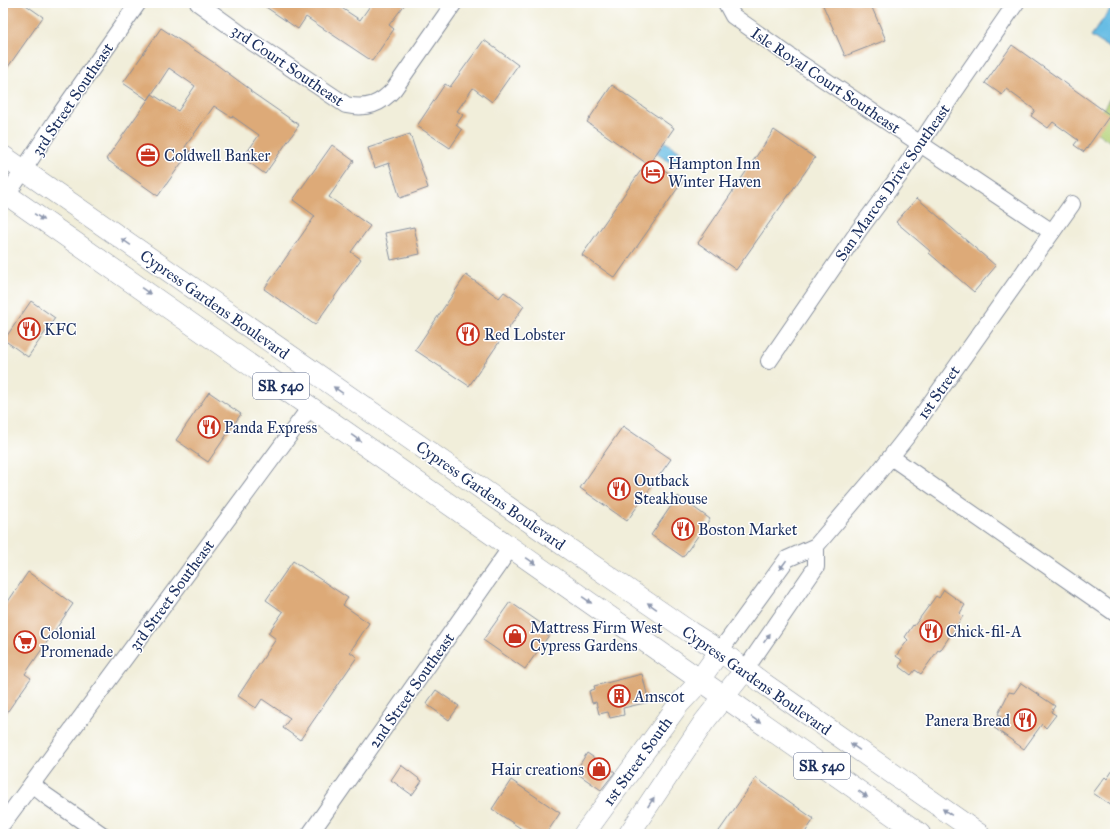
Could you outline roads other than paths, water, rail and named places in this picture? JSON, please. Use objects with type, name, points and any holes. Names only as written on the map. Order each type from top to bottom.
[{"type":"main road","name":"Cypress Gardens Boulevard","points":[[3,156],[435,457],[720,651],[979,834]]},
{"type":"main road","name":"Cypress Gardens Boulevard","points":[[5,193],[920,834]]},
{"type":"main road","points":[[310,406],[340,414],[402,446],[430,458],[435,457]]},
{"type":"main road","points":[[413,478],[433,481],[503,524],[512,522],[521,516]]},
{"type":"main road","name":"1st Street South","points":[[584,834],[679,704],[693,689],[720,651]]},
{"type":"main road","name":"1st Street South","points":[[629,834],[704,722],[745,670]]},
{"type":"street","name":"3rd Street Southeast","points":[[5,193],[24,171],[61,112],[138,3]]},
{"type":"street","name":"3rd Court Southeast","points":[[198,3],[346,105],[359,107],[385,99],[394,89],[454,3]]},
{"type":"street","name":"Isle Royal Court Southeast","points":[[726,3],[733,16],[823,80],[920,144],[1055,228]]},
{"type":"street","name":"San Marcos Drive Southeast","points":[[769,361],[859,230],[900,176],[920,144],[1016,3]]},
{"type":"street","points":[[1055,228],[1072,204]]},
{"type":"street","name":"1st Street","points":[[720,651],[787,559],[816,546],[908,435],[1018,278],[1055,228]]},
{"type":"street","name":"3rd Street Southeast","points":[[3,823],[310,406]]},
{"type":"street","points":[[890,457],[1115,613]]},
{"type":"street","points":[[745,670],[816,567],[816,546]]},
{"type":"street","name":"2nd Street Southeast","points":[[310,834],[511,547]]},
{"type":"street","points":[[32,784],[45,795],[101,834]]},
{"type":"water","points":[[1115,3],[1115,52],[1091,36]]},
{"type":"water","points":[[664,141],[682,153],[674,165],[656,153]]},
{"type":"place","name":"Coldwell Banker","points":[[148,155]]},
{"type":"place","name":"Hampton Inn Winter Haven","points":[[653,172]]},
{"type":"place","name":"KFC","points":[[29,329]]},
{"type":"place","name":"Red Lobster","points":[[468,334]]},
{"type":"place","name":"Panda Express","points":[[209,427]]},
{"type":"place","name":"Outback Steakhouse","points":[[619,489]]},
{"type":"place","name":"Boston Market","points":[[683,529]]},
{"type":"place","name":"Chick-fil-A","points":[[931,631]]},
{"type":"place","name":"Mattress Firm West Cypress Gardens","points":[[515,636]]},
{"type":"place","name":"Colonial Promenade","points":[[25,642]]},
{"type":"place","name":"Amscot","points":[[619,696]]},
{"type":"place","name":"Panera Bread","points":[[1025,720]]},
{"type":"place","name":"Hair creations","points":[[599,769]]}]
